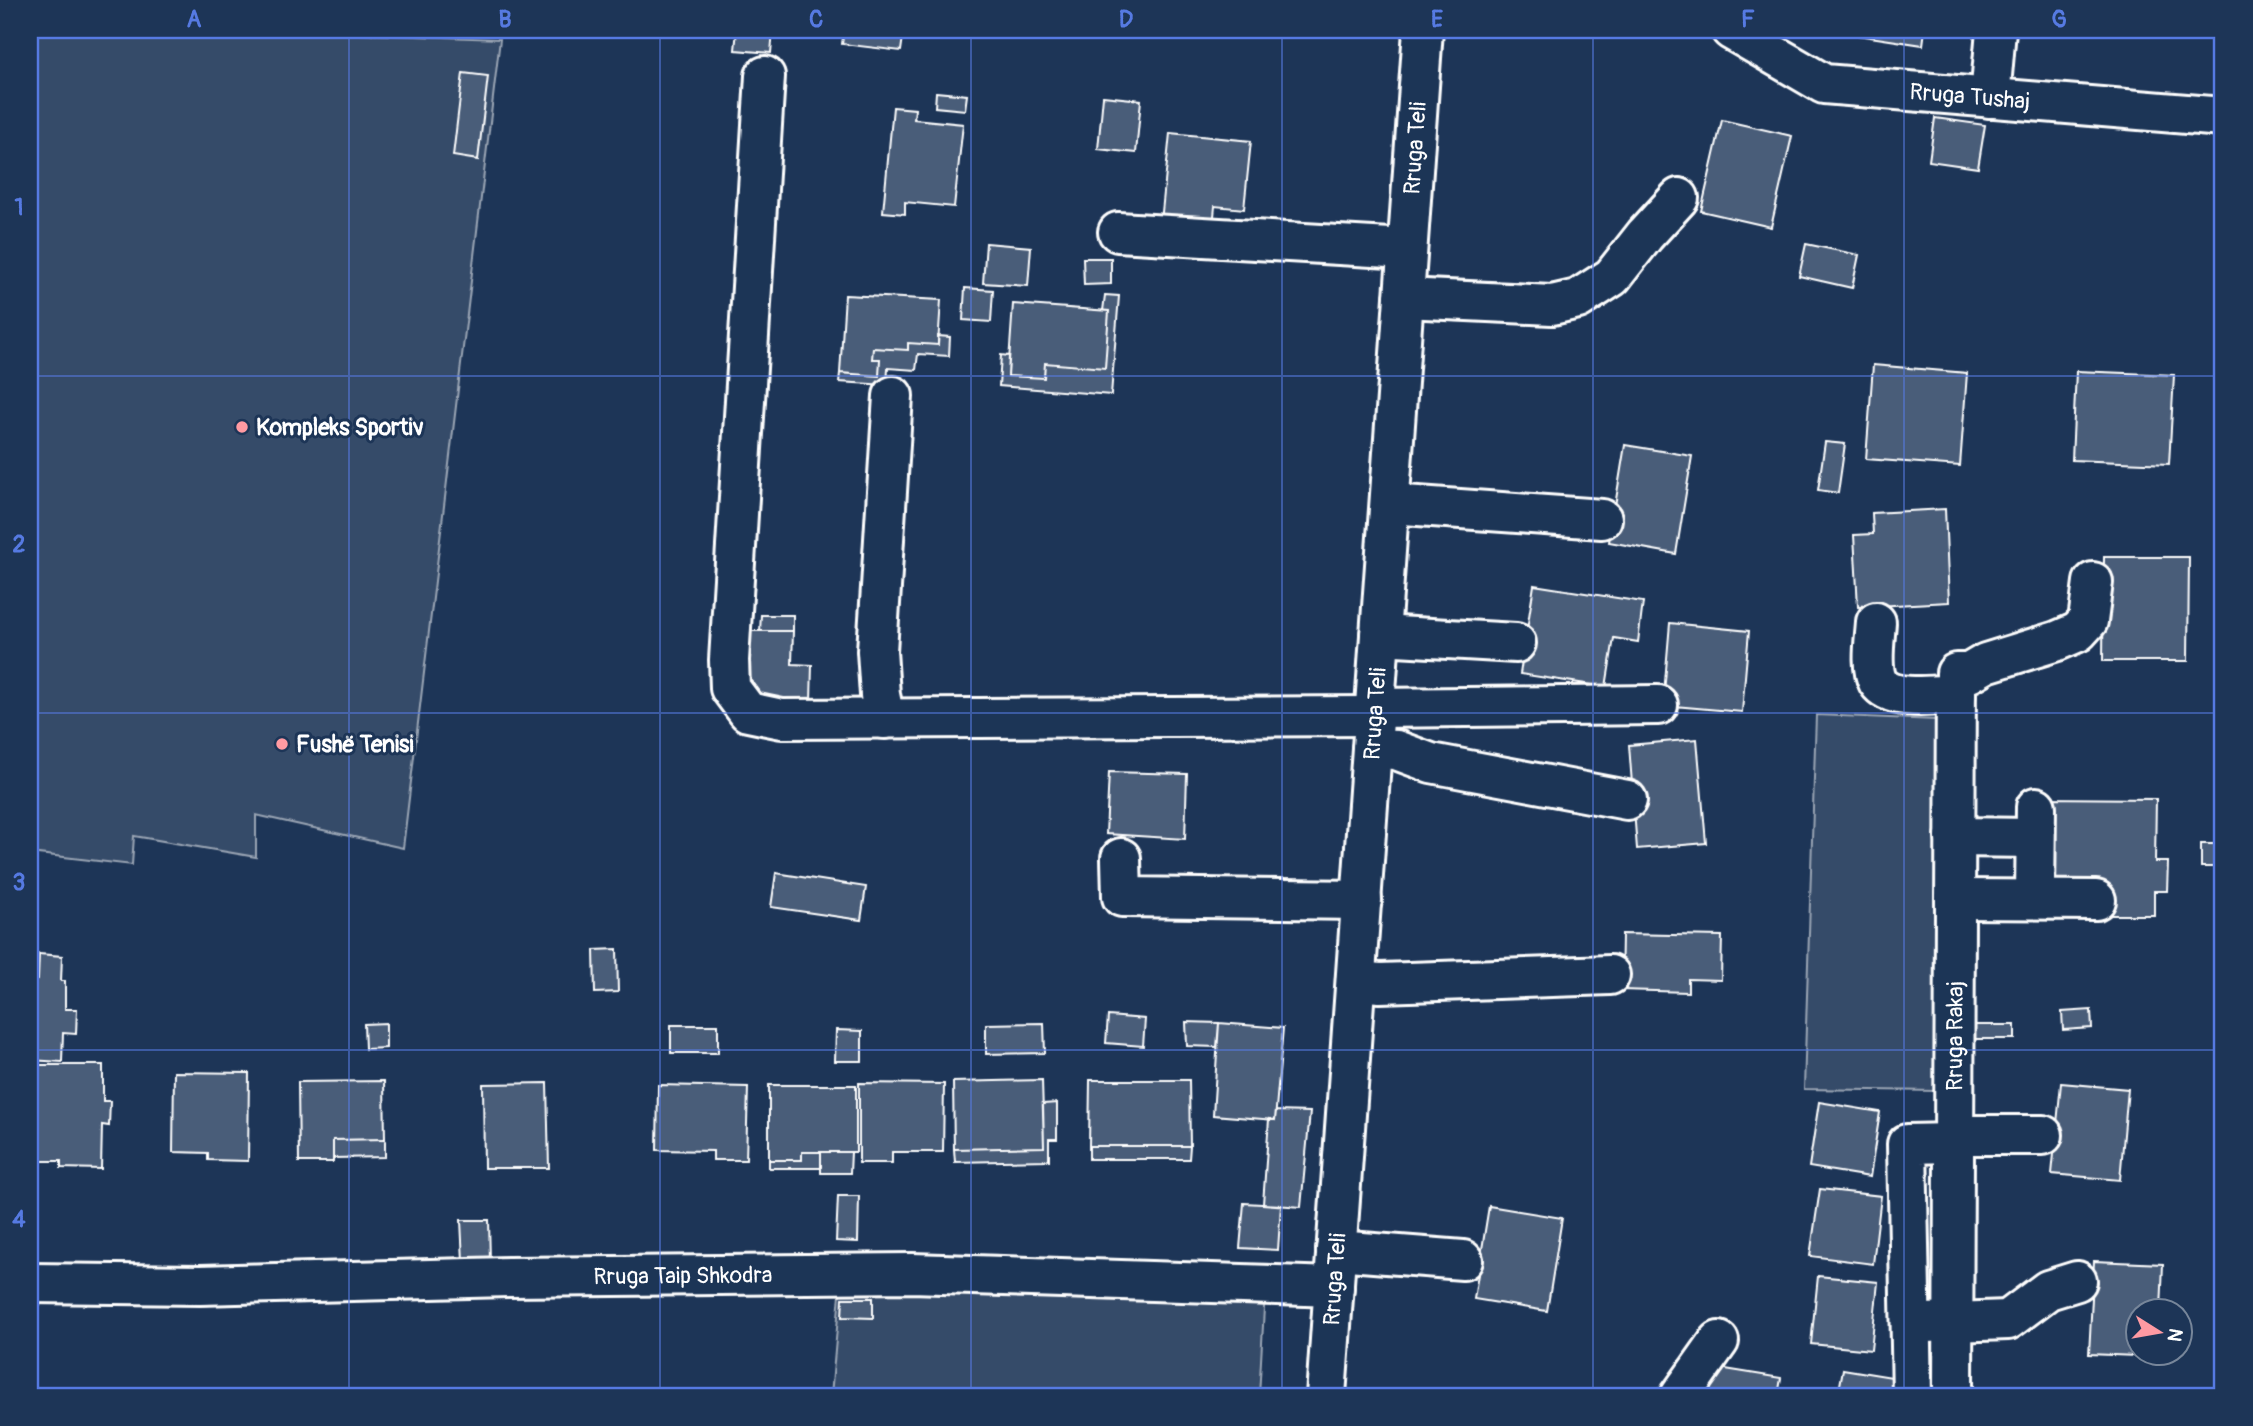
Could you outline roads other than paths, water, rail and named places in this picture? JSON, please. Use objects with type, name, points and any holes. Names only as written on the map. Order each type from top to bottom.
[{"type":"street","name":"Rruga Teli","points":[[1326,1396],[1423,30]]},
{"type":"street","name":"Rruga Tushaj","points":[[1731,30],[1824,84],[2223,117]]},
{"type":"street","points":[[1990,98],[1996,30]]},
{"type":"street","points":[[765,76],[729,660],[730,688],[748,712],[782,719],[1374,724],[1658,705]]},
{"type":"street","points":[[1404,298],[1552,305],[1578,299],[1612,277],[1644,235],[1679,198]]},
{"type":"street","points":[[1118,232],[1407,249]]},
{"type":"street","points":[[885,719],[880,695],[877,651],[893,396]]},
{"type":"street","points":[[1390,504],[1602,519]]},
{"type":"street","points":[[1876,622],[1873,658],[1878,682],[1892,693],[1911,695],[1956,683],[1995,659],[2078,632],[2088,621],[2093,582]]},
{"type":"street","points":[[1380,635],[1516,643]]},
{"type":"street","name":"Rruga Rakaj","points":[[1953,1396],[1956,683]]},
{"type":"street","points":[[1374,724],[1396,750],[1431,763],[1627,800]]},
{"type":"street","points":[[1955,837],[2036,822],[2035,900]]},
{"type":"street","points":[[1121,858],[1122,897],[1362,900]]},
{"type":"street","points":[[1955,899],[2096,900]]},
{"type":"street","points":[[1356,981],[1380,983],[1610,975]]},
{"type":"street","points":[[1912,1396],[1902,1240],[1902,1144],[2043,1135]]},
{"type":"street","points":[[1902,1240],[1953,1239]]},
{"type":"street","name":"Rruga Taip Shkodra","points":[[30,1283],[200,1284],[508,1277],[1335,1268],[1463,1260]]},
{"type":"street","points":[[1906,1323],[2008,1320],[2048,1290],[2077,1281]]},
{"type":"street","points":[[1680,1396],[1719,1341]]},
{"type":"place","name":"Kompleks Sportiv","points":[[242,427]]},
{"type":"place","name":"Fushë Tenisi","points":[[282,744]]}]
